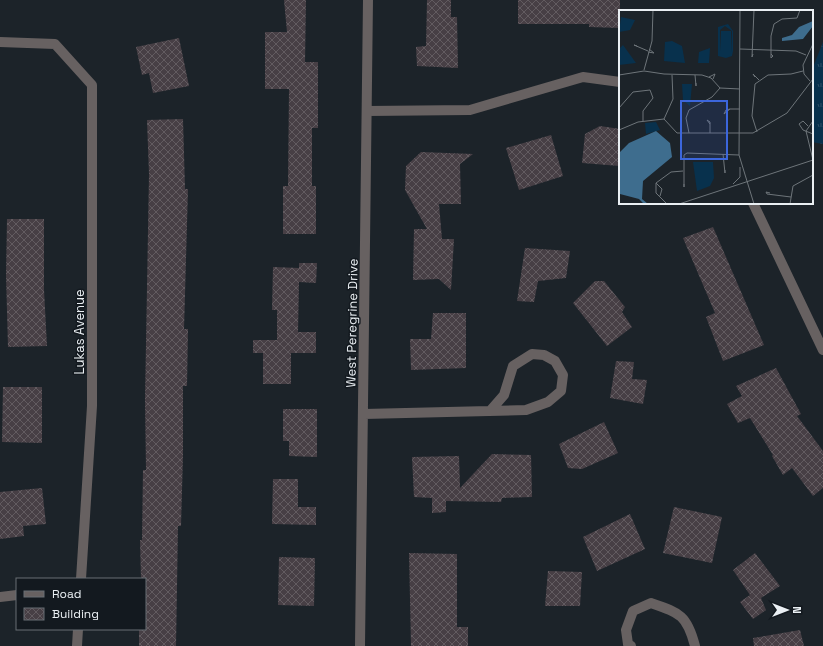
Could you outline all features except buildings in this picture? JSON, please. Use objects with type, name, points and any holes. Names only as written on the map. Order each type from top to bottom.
[{"type":"street","name":"West Peregrine Drive","points":[[360,646],[368,0]]},
{"type":"street","name":"Lukas Avenue","points":[[0,42],[55,44],[92,85],[92,406],[81,578]]},
{"type":"street","points":[[367,111],[470,110],[583,77],[619,82]]},
{"type":"street","points":[[753,204],[823,350]]},
{"type":"street","points":[[364,414],[490,411],[526,410],[548,402],[561,391],[563,375],[555,361],[544,355],[532,354],[514,366],[504,395],[490,411]]},
{"type":"street","points":[[0,597],[16,595]]},
{"type":"street","points":[[631,646],[628,644],[626,630],[633,611],[651,603],[675,611],[690,627],[695,646]]},
{"type":"street","points":[[77,646],[78,630]]},
{"type":"green space","points":[[823,42],[823,144],[813,142],[813,67]]}]
